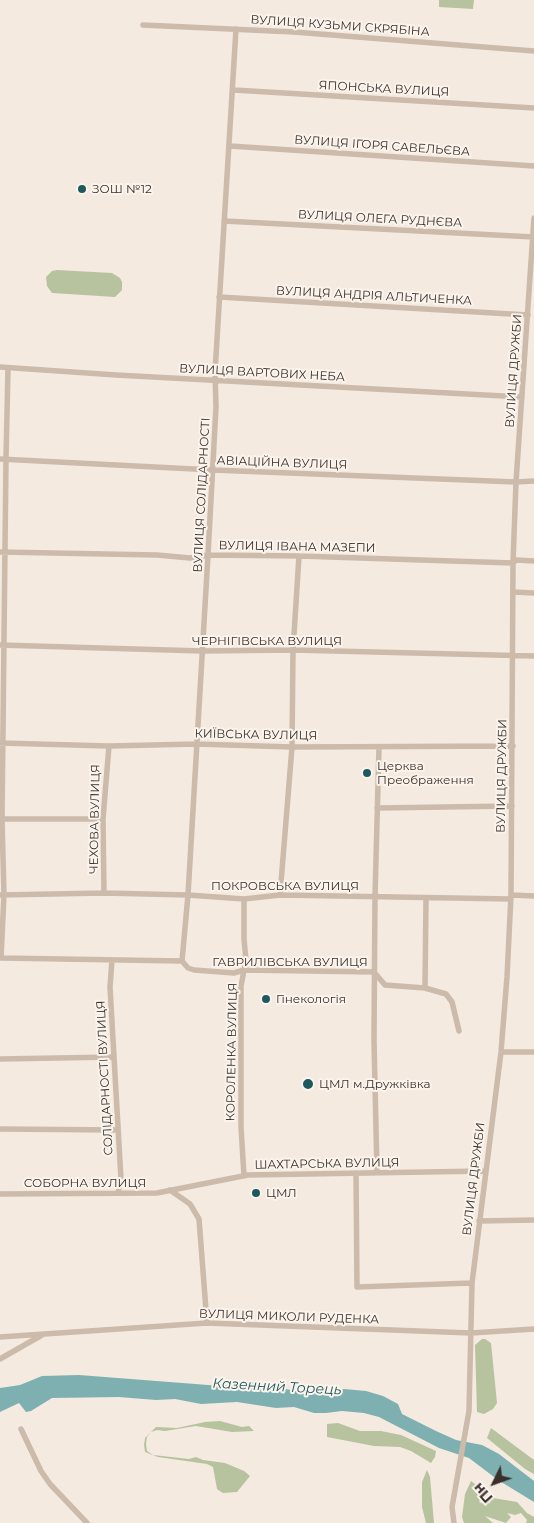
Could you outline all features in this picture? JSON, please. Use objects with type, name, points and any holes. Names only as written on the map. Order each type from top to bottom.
[{"type":"street","name":"ВУЛИЦЯ КУЗЬМИ СКРЯБІНА","points":[[143,25],[294,32],[534,51]]},
{"type":"street","name":"ВУЛИЦЯ СОЛІДАРНОСТІ","points":[[182,961],[188,895],[213,470],[219,297],[234,90],[236,29]]},
{"type":"street","name":"ЯПОНСЬКА ВУЛИЦЯ","points":[[234,90],[534,108]]},
{"type":"street","name":"ВУЛИЦЯ ІГОРЯ САВЕЛЬЄВА","points":[[230,146],[534,166]]},
{"type":"street","name":"ВУЛИЦЯ ДРУЖБИ","points":[[454,1523],[452,1508],[469,1412],[472,1283],[501,1052],[510,897],[513,563],[516,482],[534,218]]},
{"type":"street","name":"ВУЛИЦЯ ОЛЕГА РУДНЄВА","points":[[224,221],[533,238]]},
{"type":"street","name":"ВУЛИЦЯ АНДРІЯ АЛЬТИЧЕНКА","points":[[219,297],[528,315]]},
{"type":"street","name":"ВУЛИЦЯ ВАРТОВИХ НЕБА","points":[[0,367],[522,397]]},
{"type":"street","points":[[0,958],[2,895],[3,459],[8,368]]},
{"type":"street","name":"АВІАЦІЙНА ВУЛИЦЯ","points":[[3,459],[213,470],[516,482],[534,481]]},
{"type":"street","name":"ВУЛИЦЯ ІВАНА МАЗЕПИ","points":[[3,552],[157,555],[190,558],[208,555],[513,563],[516,560],[534,561]]},
{"type":"street","points":[[280,895],[292,746],[293,650],[299,556]]},
{"type":"street","points":[[513,592],[534,593]]},
{"type":"street","name":"ЧЕРНІГІВСЬКА ВУЛИЦЯ","points":[[2,645],[202,651],[293,650],[534,656]]},
{"type":"street","name":"КИЇВСЬКА ВУЛИЦЯ","points":[[2,743],[108,746],[196,744],[379,747],[512,746]]},
{"type":"street","name":"ЧЕХОВА ВУЛИЦЯ","points":[[104,893],[103,819],[108,746]]},
{"type":"street","points":[[377,1173],[374,972],[379,747]]},
{"type":"street","points":[[377,808],[512,806]]},
{"type":"street","points":[[1,819],[103,819]]},
{"type":"street","name":"ПОКРОВСЬКА ВУЛИЦЯ","points":[[2,895],[104,893],[188,895],[244,899],[280,895],[426,898],[534,896]]},
{"type":"street","points":[[425,988],[426,898]]},
{"type":"street","name":"КОРОЛЕНКА ВУЛИЦЯ","points":[[244,899],[244,970],[241,986],[241,1127],[244,1176]]},
{"type":"street","name":"ГАВРИЛІВСЬКА ВУЛИЦЯ","points":[[0,958],[182,961],[188,968],[194,970],[234,973],[244,970],[374,972],[385,985],[425,988],[446,994],[452,1002],[459,1031]]},
{"type":"street","name":"СОЛІДАРНОСТІ ВУЛИЦЯ","points":[[112,960],[110,987],[121,1178],[118,1193]]},
{"type":"street","points":[[501,1052],[534,1052]]},
{"type":"street","points":[[0,1059],[114,1057]]},
{"type":"street","points":[[0,1129],[118,1130]]},
{"type":"street","name":"ШАХТАРСЬКА ВУЛИЦЯ","points":[[170,1190],[244,1176],[485,1171]]},
{"type":"street","points":[[356,1173],[357,1287],[472,1283]]},
{"type":"street","points":[[170,1190],[190,1204],[199,1219],[207,1323]]},
{"type":"street","name":"СОБОРНА ВУЛИЦЯ","points":[[0,1194],[157,1193],[170,1190]]},
{"type":"street","points":[[479,1221],[534,1220]]},
{"type":"street","name":"ВУЛИЦЯ МИКОЛИ РУДЕНКА","points":[[0,1338],[207,1323],[471,1333],[534,1329]]},
{"type":"street","name":"ВУЛИЦЯ МИКОЛИ РУДЕНКА","points":[[0,1359],[44,1334]]},
{"type":"street","points":[[22,1429],[41,1471],[50,1484],[87,1523]]},
{"type":"green space","points":[[439,0],[474,0],[473,9],[439,7]]},
{"type":"green space","points":[[52,271],[112,273],[120,278],[122,290],[115,297],[52,293],[47,286],[46,277]]},
{"type":"green space","points":[[482,1339],[491,1343],[497,1403],[493,1409],[484,1414],[477,1412],[475,1345]]},
{"type":"green space","points":[[220,1421],[242,1427],[249,1426],[254,1431],[232,1432],[196,1426],[151,1432],[156,1427],[177,1428]]},
{"type":"green space","points":[[338,1423],[360,1431],[381,1431],[401,1435],[436,1451],[435,1457],[431,1463],[400,1447],[374,1446],[327,1437],[327,1424]]},
{"type":"green space","points":[[491,1428],[534,1460],[534,1474],[525,1469],[487,1438]]},
{"type":"green space","points":[[151,1432],[147,1437],[146,1444],[147,1451],[153,1455],[189,1459],[196,1457],[203,1460],[225,1463],[244,1471],[250,1476],[237,1492],[223,1493],[217,1489],[213,1467],[207,1464],[158,1457],[145,1452],[145,1438]]},
{"type":"green space","points":[[427,1470],[430,1477],[434,1523],[426,1523],[422,1507],[422,1482]]},
{"type":"green space","points":[[471,1481],[493,1498],[517,1502],[527,1513],[534,1517],[534,1523],[526,1523],[527,1520],[521,1513],[515,1515],[507,1513],[511,1517],[506,1523],[485,1516],[493,1523],[464,1523],[462,1517],[465,1494]]},
{"type":"water","points":[[79,1375],[221,1386],[250,1382],[306,1393],[333,1392],[344,1389],[366,1391],[383,1396],[398,1404],[402,1414],[436,1431],[456,1440],[482,1445],[499,1454],[534,1481],[534,1502],[498,1480],[469,1458],[439,1448],[379,1417],[364,1413],[342,1411],[314,1413],[294,1407],[276,1408],[237,1402],[201,1404],[175,1399],[156,1400],[119,1397],[52,1398],[31,1411],[26,1412],[19,1403],[0,1412],[0,1388],[20,1385],[42,1376]]},
{"type":"place","name":"ЗОШ №12","points":[[82,189]]},
{"type":"place","name":"Церква Преображення","points":[[367,773]]},
{"type":"place","name":"Гінекологія","points":[[266,999]]},
{"type":"place","name":"ЦМЛ м.Дружківка","points":[[308,1084]]},
{"type":"place","name":"ЦМЛ","points":[[256,1193]]},
{"type":"water label","name":"Казенний Торець","points":[[277,1387]]}]
